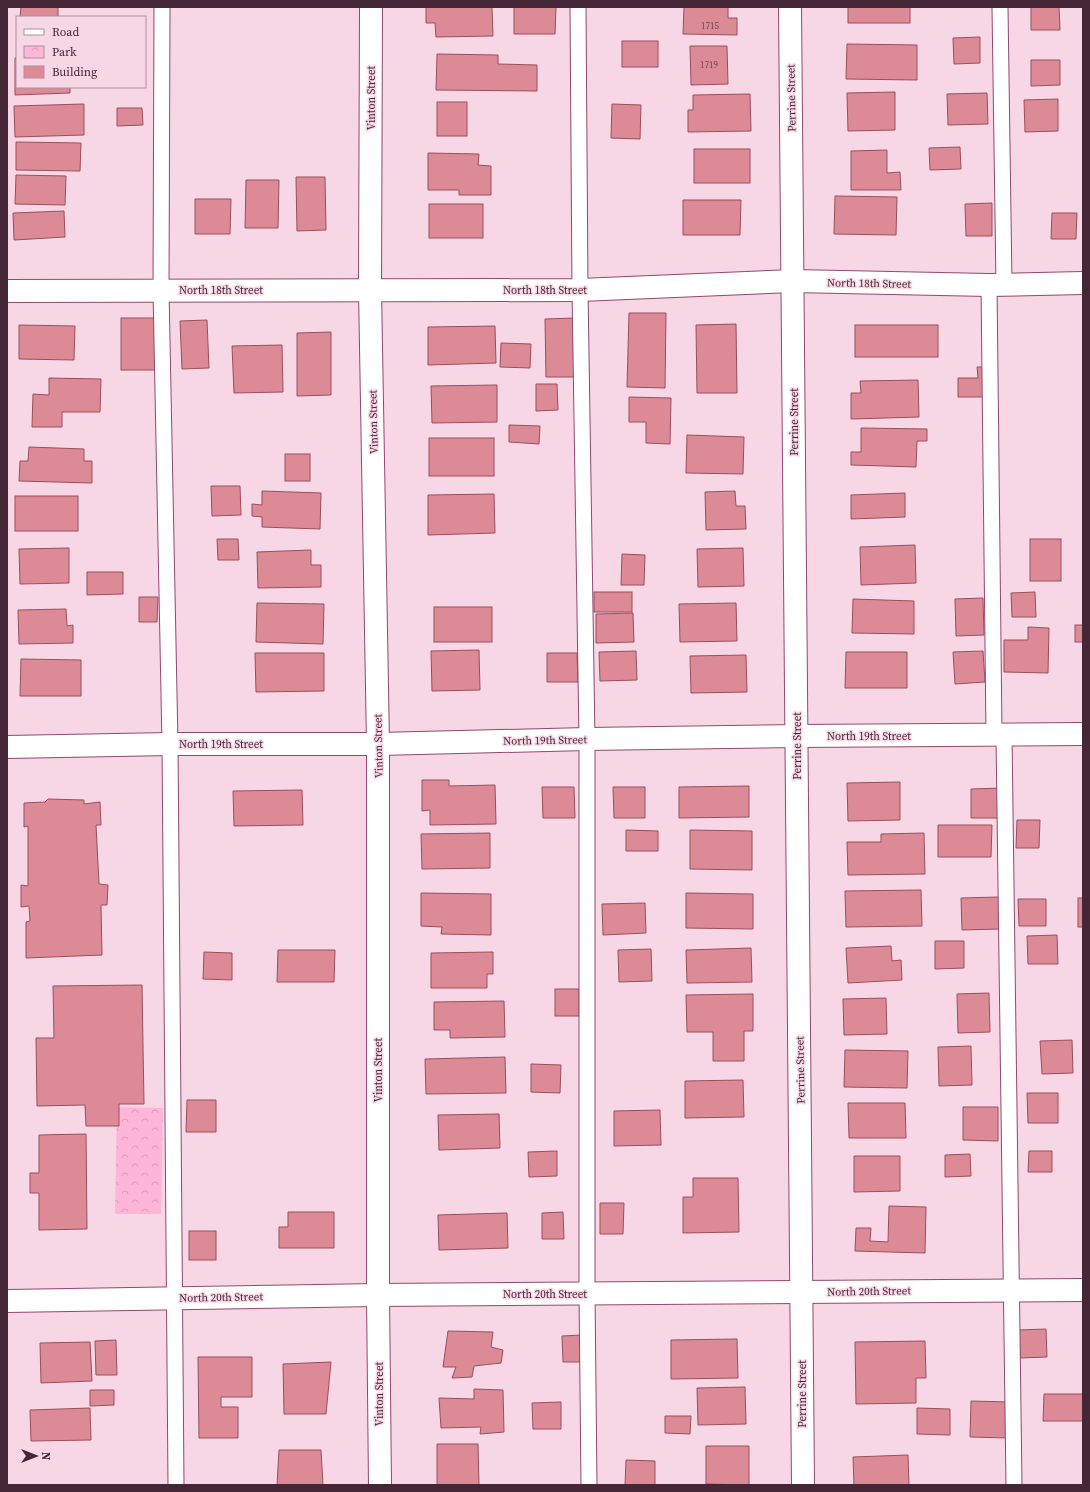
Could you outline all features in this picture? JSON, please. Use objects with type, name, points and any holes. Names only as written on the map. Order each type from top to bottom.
[{"type":"street","name":"Vinton Street","points":[[371,7],[370,290],[378,744],[378,1295],[380,1485]]},
{"type":"street","name":"Perrine Street","points":[[790,7],[803,1485]]},
{"type":"street","name":"North 18th Street","points":[[7,290],[580,290],[793,281],[996,285],[1083,284]]},
{"type":"street","name":"North 19th Street","points":[[7,747],[170,744],[378,744],[797,736],[1083,734]]},
{"type":"street","name":"North 20th Street","points":[[7,1301],[175,1297],[1083,1290]]},
{"type":"lane","points":[[162,7],[161,290],[170,744],[176,1485]]},
{"type":"lane","points":[[578,7],[580,290],[588,739],[587,1293],[589,1485]]},
{"type":"lane","points":[[1000,7],[996,285],[999,735],[1012,1290],[1014,1485]]},
{"type":"green space","points":[[117,1107],[163,1108],[161,1214],[115,1214]]},
{"type":"building","points":[[21,7],[58,7],[58,16],[20,16]]},
{"type":"building","points":[[426,7],[492,7],[493,36],[436,37],[435,23],[426,23]]},
{"type":"building","points":[[514,7],[556,7],[555,34],[514,34]]},
{"type":"building","points":[[684,7],[728,7],[728,18],[737,18],[737,35],[683,34]]},
{"type":"building","points":[[848,7],[910,7],[910,23],[848,23]]},
{"type":"building","points":[[1031,7],[1059,7],[1060,30],[1031,30]]},
{"type":"building","points":[[980,37],[980,63],[954,64],[953,38]]},
{"type":"building","points":[[622,41],[658,41],[658,67],[622,67]]},
{"type":"building","points":[[847,44],[917,45],[917,80],[846,79]]},
{"type":"building","points":[[690,46],[727,46],[728,84],[691,85]]},
{"type":"building","points":[[437,54],[498,55],[498,64],[537,65],[537,91],[436,90]]},
{"type":"building","points":[[15,58],[16,88],[70,88],[70,93],[15,95]]},
{"type":"building","points":[[1031,60],[1060,60],[1060,85],[1031,86]]},
{"type":"building","points":[[895,92],[895,130],[848,131],[847,93]]},
{"type":"building","points":[[987,93],[988,124],[948,125],[947,94]]},
{"type":"building","points":[[750,94],[751,131],[688,132],[688,110],[693,110],[693,95]]},
{"type":"building","points":[[1058,99],[1058,131],[1025,132],[1024,100]]},
{"type":"building","points":[[437,102],[467,102],[467,136],[437,136]]},
{"type":"building","points":[[84,104],[84,135],[15,137],[14,106]]},
{"type":"building","points":[[612,104],[641,105],[640,139],[611,138]]},
{"type":"building","points":[[117,108],[142,108],[143,125],[117,126]]},
{"type":"building","points":[[16,142],[81,143],[80,171],[16,170]]},
{"type":"building","points":[[960,147],[961,169],[930,170],[929,148]]},
{"type":"building","points":[[694,149],[750,149],[750,183],[694,183]]},
{"type":"building","points":[[887,150],[887,173],[900,172],[901,190],[851,190],[851,151]]},
{"type":"building","points":[[428,153],[479,154],[478,165],[491,166],[491,195],[459,195],[459,190],[428,190]]},
{"type":"building","points":[[16,175],[66,176],[65,205],[15,204]]},
{"type":"building","points":[[296,177],[325,177],[326,230],[297,231]]},
{"type":"building","points":[[246,180],[279,180],[278,228],[245,228]]},
{"type":"building","points":[[835,196],[897,197],[896,235],[834,234]]},
{"type":"building","points":[[195,199],[231,199],[230,234],[195,234]]},
{"type":"building","points":[[683,200],[741,200],[740,235],[683,235]]},
{"type":"building","points":[[992,203],[992,236],[966,236],[965,204]]},
{"type":"building","points":[[429,204],[483,204],[483,238],[429,238]]},
{"type":"building","points":[[64,211],[65,237],[14,240],[13,213]]},
{"type":"building","points":[[1052,213],[1077,213],[1076,239],[1051,239]]},
{"type":"building","points":[[629,313],[666,313],[665,388],[627,387]]},
{"type":"building","points":[[121,318],[155,318],[155,370],[121,370]]},
{"type":"building","points":[[575,318],[577,377],[546,377],[545,319]]},
{"type":"building","points":[[207,320],[209,368],[182,369],[180,321]]},
{"type":"building","points":[[736,324],[737,393],[697,393],[696,325]]},
{"type":"building","points":[[19,325],[75,326],[74,360],[19,359]]},
{"type":"building","points":[[855,325],[938,325],[938,357],[855,357]]},
{"type":"building","points":[[495,326],[496,363],[428,365],[428,327]]},
{"type":"building","points":[[331,332],[331,395],[297,396],[297,333]]},
{"type":"building","points":[[501,343],[531,344],[530,368],[500,367]]},
{"type":"building","points":[[282,345],[283,392],[234,393],[232,346]]},
{"type":"building","points":[[977,367],[986,367],[986,397],[958,397],[958,378],[978,378]]},
{"type":"building","points":[[49,378],[101,379],[100,412],[62,412],[62,427],[32,427],[33,394],[49,395]]},
{"type":"building","points":[[918,380],[919,417],[851,419],[851,393],[861,393],[860,381]]},
{"type":"building","points":[[536,384],[557,384],[558,410],[536,411]]},
{"type":"building","points":[[497,385],[497,422],[432,423],[431,386]]},
{"type":"building","points":[[629,397],[671,398],[670,444],[646,443],[646,422],[629,422]]},
{"type":"building","points":[[509,425],[540,426],[539,444],[509,442]]},
{"type":"building","points":[[861,428],[927,429],[927,441],[917,441],[916,467],[851,465],[851,452],[861,452]]},
{"type":"building","points":[[687,435],[744,437],[743,474],[686,473]]},
{"type":"building","points":[[429,438],[494,438],[494,476],[429,476]]},
{"type":"building","points":[[29,447],[84,449],[84,461],[92,461],[92,483],[19,481],[20,461],[28,461]]},
{"type":"building","points":[[285,454],[310,454],[310,481],[285,481]]},
{"type":"building","points":[[211,486],[240,486],[241,515],[212,516]]},
{"type":"building","points":[[262,491],[321,493],[320,529],[262,527],[262,517],[252,516],[252,504],[262,505]]},
{"type":"building","points":[[735,491],[736,506],[745,506],[746,529],[706,530],[705,492]]},
{"type":"building","points":[[905,493],[905,517],[851,519],[851,495]]},
{"type":"building","points":[[494,494],[495,533],[428,535],[428,495]]},
{"type":"building","points":[[15,496],[78,496],[78,531],[15,531]]},
{"type":"building","points":[[217,539],[238,539],[239,560],[218,560]]},
{"type":"building","points":[[1030,539],[1061,539],[1061,581],[1030,581]]},
{"type":"building","points":[[915,545],[916,583],[861,585],[860,547]]},
{"type":"building","points":[[69,548],[69,583],[20,584],[19,549]]},
{"type":"building","points":[[743,548],[744,586],[698,587],[697,549]]},
{"type":"building","points":[[311,550],[311,565],[321,565],[321,587],[258,588],[257,552]]},
{"type":"building","points":[[622,554],[645,555],[644,585],[621,585]]},
{"type":"building","points":[[87,572],[123,572],[123,594],[87,595]]},
{"type":"building","points":[[594,592],[632,592],[632,612],[594,612]]},
{"type":"building","points":[[1035,592],[1036,617],[1012,617],[1011,593]]},
{"type":"building","points":[[139,597],[158,597],[157,622],[139,622]]},
{"type":"building","points":[[983,598],[984,635],[956,636],[955,599]]},
{"type":"building","points":[[853,599],[914,601],[914,634],[852,633]]},
{"type":"building","points":[[257,603],[324,604],[323,644],[256,642]]},
{"type":"building","points":[[736,603],[737,641],[680,642],[679,604]]},
{"type":"building","points":[[434,607],[492,607],[492,642],[434,642]]},
{"type":"building","points":[[66,609],[67,626],[73,625],[73,643],[19,644],[18,610]]},
{"type":"building","points":[[633,613],[634,642],[596,643],[596,614]]},
{"type":"building","points":[[1075,625],[1083,625],[1083,642],[1075,642]]},
{"type":"building","points":[[1028,627],[1049,628],[1048,673],[1004,672],[1004,640],[1028,640]]},
{"type":"building","points":[[479,650],[480,690],[432,691],[431,651]]},
{"type":"building","points":[[636,651],[637,680],[600,681],[599,652]]},
{"type":"building","points":[[983,651],[985,682],[955,684],[953,652]]},
{"type":"building","points":[[846,652],[907,652],[907,688],[845,688]]},
{"type":"building","points":[[255,653],[324,653],[324,691],[256,692]]},
{"type":"building","points":[[547,653],[577,653],[578,682],[547,682]]},
{"type":"building","points":[[746,655],[747,692],[691,693],[690,656]]},
{"type":"building","points":[[21,659],[81,660],[81,696],[20,696]]},
{"type":"building","points":[[422,780],[449,780],[449,786],[495,785],[496,824],[430,825],[430,810],[422,811]]},
{"type":"building","points":[[900,782],[900,820],[848,821],[847,783]]},
{"type":"building","points":[[749,786],[749,817],[679,818],[679,787]]},
{"type":"building","points":[[542,787],[574,787],[575,818],[543,818]]},
{"type":"building","points":[[613,787],[645,787],[645,818],[614,818]]},
{"type":"building","points":[[1001,788],[1001,818],[971,818],[971,789]]},
{"type":"building","points":[[302,790],[303,825],[234,826],[233,791]]},
{"type":"building","points":[[48,799],[84,800],[84,804],[100,802],[101,825],[96,825],[99,884],[108,885],[107,905],[101,905],[102,955],[26,958],[26,922],[30,921],[29,906],[21,907],[21,885],[28,886],[28,826],[24,827],[24,803],[45,802]]},
{"type":"building","points":[[1017,820],[1040,820],[1039,848],[1016,848]]},
{"type":"building","points":[[938,825],[992,825],[991,857],[938,857]]},
{"type":"building","points":[[626,830],[658,831],[658,851],[626,851]]},
{"type":"building","points":[[690,830],[752,831],[752,870],[690,869]]},
{"type":"building","points":[[490,833],[490,868],[422,869],[421,834]]},
{"type":"building","points":[[924,833],[925,874],[848,875],[847,842],[881,842],[881,834]]},
{"type":"building","points":[[921,890],[922,926],[846,927],[845,891]]},
{"type":"building","points":[[421,893],[491,894],[491,935],[441,934],[442,927],[421,926]]},
{"type":"building","points":[[686,893],[753,894],[753,929],[686,928]]},
{"type":"building","points":[[999,897],[1000,929],[962,930],[961,898]]},
{"type":"building","points":[[1078,898],[1083,898],[1083,927],[1078,927]]},
{"type":"building","points":[[1018,899],[1046,899],[1046,926],[1019,926]]},
{"type":"building","points":[[645,903],[646,933],[603,935],[602,904]]},
{"type":"building","points":[[1057,935],[1058,964],[1028,964],[1027,936]]},
{"type":"building","points":[[935,941],[964,941],[964,968],[935,969]]},
{"type":"building","points":[[891,946],[892,961],[901,960],[902,980],[848,983],[846,948]]},
{"type":"building","points":[[751,948],[752,982],[687,983],[686,950]]},
{"type":"building","points":[[651,949],[652,981],[619,982],[618,950]]},
{"type":"building","points":[[278,950],[335,950],[334,982],[277,982]]},
{"type":"building","points":[[204,952],[232,953],[232,980],[203,979]]},
{"type":"building","points":[[493,952],[493,974],[487,974],[487,988],[431,988],[431,953]]},
{"type":"building","points":[[142,985],[144,1104],[119,1104],[119,1126],[86,1126],[85,1105],[37,1106],[36,1038],[54,1038],[53,986]]},
{"type":"building","points":[[555,989],[579,989],[579,1016],[555,1016]]},
{"type":"building","points":[[989,993],[990,1032],[958,1033],[957,994]]},
{"type":"building","points":[[753,994],[753,1031],[744,1031],[744,1061],[713,1061],[713,1032],[687,1032],[686,995]]},
{"type":"building","points":[[886,998],[887,1034],[844,1035],[843,999]]},
{"type":"building","points":[[504,1001],[505,1037],[450,1038],[450,1030],[434,1030],[434,1002]]},
{"type":"building","points":[[1072,1040],[1073,1073],[1042,1074],[1040,1041]]},
{"type":"building","points":[[971,1046],[972,1085],[939,1086],[938,1047]]},
{"type":"building","points":[[845,1050],[908,1051],[907,1088],[844,1087]]},
{"type":"building","points":[[505,1057],[506,1093],[426,1094],[425,1059]]},
{"type":"building","points":[[531,1064],[561,1065],[560,1093],[531,1092]]},
{"type":"building","points":[[743,1080],[744,1117],[685,1118],[685,1081]]},
{"type":"building","points":[[1027,1093],[1058,1093],[1058,1123],[1028,1123]]},
{"type":"building","points":[[187,1100],[216,1100],[216,1132],[186,1132]]},
{"type":"building","points":[[848,1103],[905,1103],[906,1138],[849,1138]]},
{"type":"building","points":[[963,1107],[998,1107],[998,1141],[963,1140]]},
{"type":"building","points":[[660,1110],[661,1145],[614,1146],[614,1111]]},
{"type":"building","points":[[499,1114],[500,1148],[439,1150],[438,1115]]},
{"type":"building","points":[[86,1134],[87,1229],[39,1230],[39,1193],[30,1193],[30,1173],[39,1173],[39,1135]]},
{"type":"building","points":[[557,1151],[557,1176],[529,1177],[528,1152]]},
{"type":"building","points":[[1029,1151],[1052,1151],[1052,1172],[1028,1172]]},
{"type":"building","points":[[970,1154],[971,1176],[945,1177],[945,1155]]},
{"type":"building","points":[[854,1156],[900,1156],[900,1191],[854,1192]]},
{"type":"building","points":[[693,1178],[738,1178],[739,1232],[683,1233],[683,1197],[693,1197]]},
{"type":"building","points":[[600,1203],[624,1203],[623,1234],[600,1234]]},
{"type":"building","points":[[889,1206],[926,1207],[925,1253],[855,1251],[856,1228],[871,1228],[870,1241],[888,1242]]},
{"type":"building","points":[[288,1212],[334,1212],[334,1248],[279,1248],[279,1227],[288,1227]]},
{"type":"building","points":[[563,1212],[564,1239],[542,1239],[542,1213]]},
{"type":"building","points":[[507,1213],[508,1248],[439,1250],[438,1215]]},
{"type":"building","points":[[189,1231],[216,1231],[216,1260],[189,1260]]},
{"type":"building","points":[[1046,1329],[1047,1357],[1020,1358],[1019,1330]]},
{"type":"building","points":[[448,1331],[493,1332],[491,1347],[503,1350],[501,1363],[474,1366],[472,1377],[452,1378],[456,1367],[443,1367]]},
{"type":"building","points":[[582,1335],[583,1362],[563,1362],[562,1336]]},
{"type":"building","points":[[737,1339],[738,1378],[671,1379],[671,1340]]},
{"type":"building","points":[[116,1340],[117,1375],[96,1375],[95,1341]]},
{"type":"building","points":[[925,1341],[926,1378],[916,1378],[916,1403],[856,1404],[855,1342]]},
{"type":"building","points":[[90,1342],[92,1381],[41,1383],[40,1343]]},
{"type":"building","points":[[198,1357],[252,1357],[252,1397],[221,1397],[221,1407],[238,1407],[238,1438],[199,1438]]},
{"type":"building","points":[[331,1362],[326,1414],[284,1414],[283,1364]]},
{"type":"building","points":[[745,1387],[746,1424],[698,1425],[697,1388]]},
{"type":"building","points":[[474,1389],[503,1390],[504,1432],[480,1434],[481,1427],[441,1428],[439,1398],[474,1399]]},
{"type":"building","points":[[90,1390],[114,1390],[114,1405],[90,1406]]},
{"type":"building","points":[[1044,1394],[1083,1394],[1083,1421],[1043,1421]]},
{"type":"building","points":[[971,1401],[1009,1402],[1008,1438],[970,1437]]},
{"type":"building","points":[[561,1402],[561,1429],[533,1429],[532,1403]]},
{"type":"building","points":[[90,1408],[91,1440],[31,1441],[30,1410]]},
{"type":"building","points":[[917,1408],[950,1409],[950,1435],[917,1434]]},
{"type":"building","points":[[665,1416],[691,1416],[690,1434],[665,1433]]},
{"type":"building","points":[[437,1444],[478,1444],[479,1485],[437,1485]]},
{"type":"building","points":[[706,1446],[749,1446],[749,1485],[706,1484]]},
{"type":"building","points":[[279,1450],[321,1450],[323,1485],[277,1485]]},
{"type":"building","points":[[908,1455],[909,1485],[854,1485],[853,1457]]},
{"type":"building","points":[[626,1460],[655,1461],[655,1485],[625,1485]]}]
